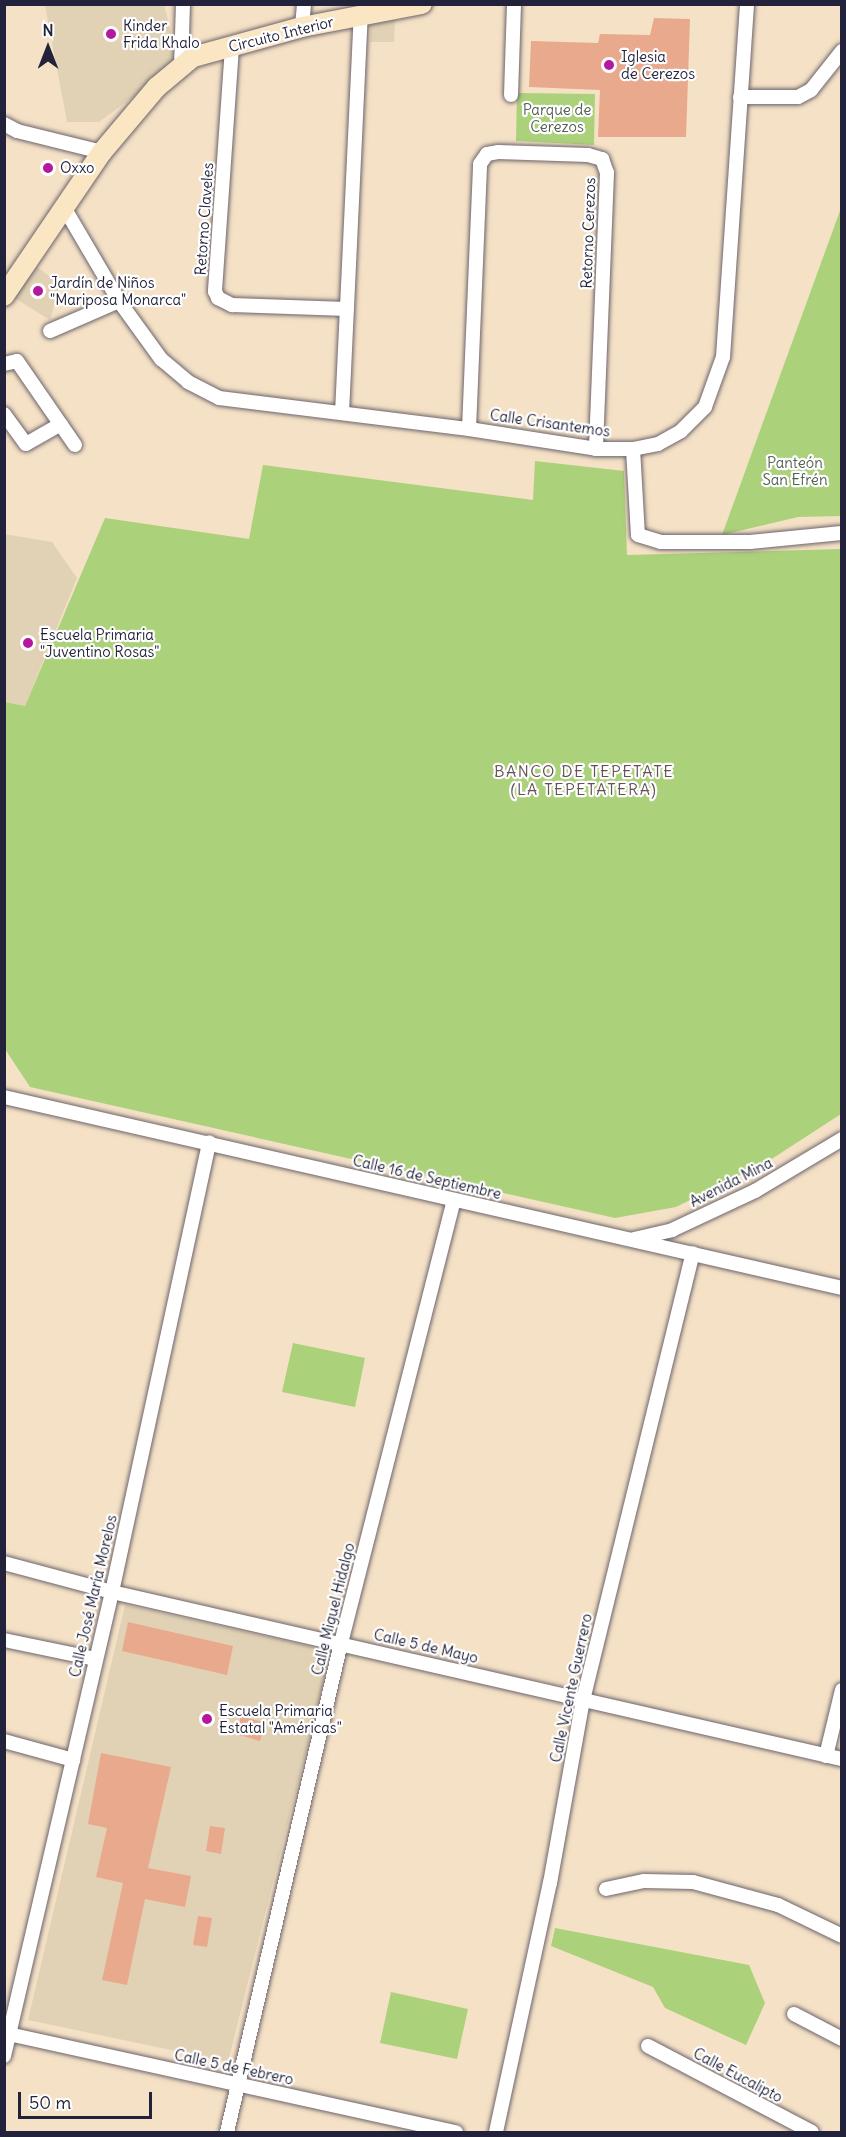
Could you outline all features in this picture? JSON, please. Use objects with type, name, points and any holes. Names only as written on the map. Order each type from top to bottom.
[{"type":"main road","name":"Circuito Interior","points":[[4,296],[102,152],[157,87],[193,57],[302,27],[422,4]]},
{"type":"street","points":[[181,68],[183,4]]},
{"type":"street","points":[[302,27],[304,4]]},
{"type":"street","points":[[510,94],[513,4]]},
{"type":"street","name":"Calle Crisantemos","points":[[65,209],[119,301],[161,359],[188,382],[219,398],[469,429],[596,449],[633,449],[657,444],[681,431],[705,407],[716,385],[723,357],[747,4]]},
{"type":"street","points":[[342,413],[361,16]]},
{"type":"street","name":"Retorno Claveles","points":[[232,47],[215,291],[218,298],[232,305],[347,309]]},
{"type":"street","points":[[740,97],[798,98],[811,90],[842,51]]},
{"type":"street","points":[[4,124],[17,131],[102,152]]},
{"type":"street","name":"Retorno Cerezos","points":[[469,429],[480,164],[486,154],[498,152],[588,155],[602,159],[607,173],[596,449]]},
{"type":"street","points":[[50,331],[119,301]]},
{"type":"street","points":[[4,364],[16,361],[75,445]]},
{"type":"street","points":[[4,414],[26,444],[61,424]]},
{"type":"street","points":[[633,449],[638,535],[661,542],[750,542],[842,533]]},
{"type":"street","name":"Calle 16 de Septiembre","points":[[4,1097],[842,1288]]},
{"type":"street","name":"Avenida Mina","points":[[629,1240],[672,1230],[754,1191],[842,1139]]},
{"type":"street","name":"Calle José María Morelos","points":[[4,2056],[7,2033],[112,1592],[209,1142]]},
{"type":"street","name":"Calle Miguel Hidalgo","points":[[227,2133],[341,1643],[454,1201]]},
{"type":"street","name":"Calle Vicente Guerrero","points":[[496,2133],[550,1883],[583,1700],[693,1253]]},
{"type":"street","name":"Calle 5 de Mayo","points":[[4,1563],[112,1592],[842,1759]]},
{"type":"street","points":[[4,1640],[96,1659]]},
{"type":"street","points":[[826,1756],[842,1690]]},
{"type":"street","points":[[4,1741],[73,1760]]},
{"type":"street","points":[[606,1889],[644,1881],[693,1882],[778,1905],[842,1936]]},
{"type":"street","points":[[794,2014],[842,2039]]},
{"type":"street","name":"Calle 5 de Febrero","points":[[7,2033],[456,2133]]},
{"type":"street","name":"Calle Eucalipto","points":[[648,2046],[812,2133]]},
{"type":"shaded area","name":"Kinder Frida Khalo","points":[[45,5],[164,5],[179,63],[99,122],[67,122]]},
{"type":"shaded area","points":[[395,20],[394,42],[370,42],[371,21]]},
{"type":"shaded area","name":"Jardín de Niños \"Mariposa Monarca\"","points":[[37,267],[60,284],[50,320],[13,297]]},
{"type":"shaded area","name":"Escuela Primaria \"Juventino Rosas\"","points":[[4,534],[52,542],[77,578],[25,706],[5,702]]},
{"type":"shaded area","points":[[125,1605],[331,1651],[228,2062],[28,2020]]},
{"type":"green space","name":"Parque de Cerezos","points":[[517,93],[595,94],[594,145],[516,141]]},
{"type":"green space","name":"Panteón San Efrén","points":[[841,208],[841,516],[798,517],[722,535]]},
{"type":"green space","points":[[535,461],[624,471],[627,555],[841,549],[841,1114],[767,1162],[676,1207],[615,1218],[30,1087],[5,1049],[5,702],[25,706],[105,518],[249,539],[263,465],[533,500]]},
{"type":"green space","points":[[293,1343],[365,1358],[355,1407],[282,1392]]},
{"type":"green space","points":[[555,1928],[749,1965],[765,2003],[746,2045],[665,2008],[653,1987],[551,1946]]},
{"type":"green space","points":[[391,1992],[468,2009],[457,2059],[380,2043]]},
{"type":"building","name":"Iglesia de Cerezos","points":[[654,18],[690,19],[686,137],[598,137],[600,90],[529,87],[531,41],[598,43],[600,34],[650,35]]},
{"type":"building","points":[[128,1622],[233,1646],[227,1675],[122,1651]]},
{"type":"building","points":[[241,1716],[265,1723],[260,1741],[236,1734]]},
{"type":"building","points":[[101,1753],[171,1767],[148,1868],[191,1876],[185,1907],[145,1899],[127,1985],[102,1980],[123,1883],[96,1877],[107,1828],[88,1824]]},
{"type":"building","points":[[210,1826],[225,1828],[221,1854],[206,1851]]},
{"type":"building","points":[[198,1916],[212,1918],[207,1947],[193,1945]]},
{"type":"place","name":"Kinder Frida Khalo","points":[[111,34]]},
{"type":"place","name":"Iglesia de Cerezos","points":[[609,65]]},
{"type":"place","name":"Oxxo","points":[[48,168]]},
{"type":"place","name":"Jardín de Niños \"Mariposa Monarca\"","points":[[38,291]]},
{"type":"place","name":"Escuela Primaria \"Juventino Rosas\"","points":[[28,643]]},
{"type":"place","name":"Escuela Primaria Estatal \"Américas\"","points":[[207,1719]]},
{"type":"district","name":"BANCO DE TEPETATE (LA TEPETATERA)","points":[[584,780]]}]
